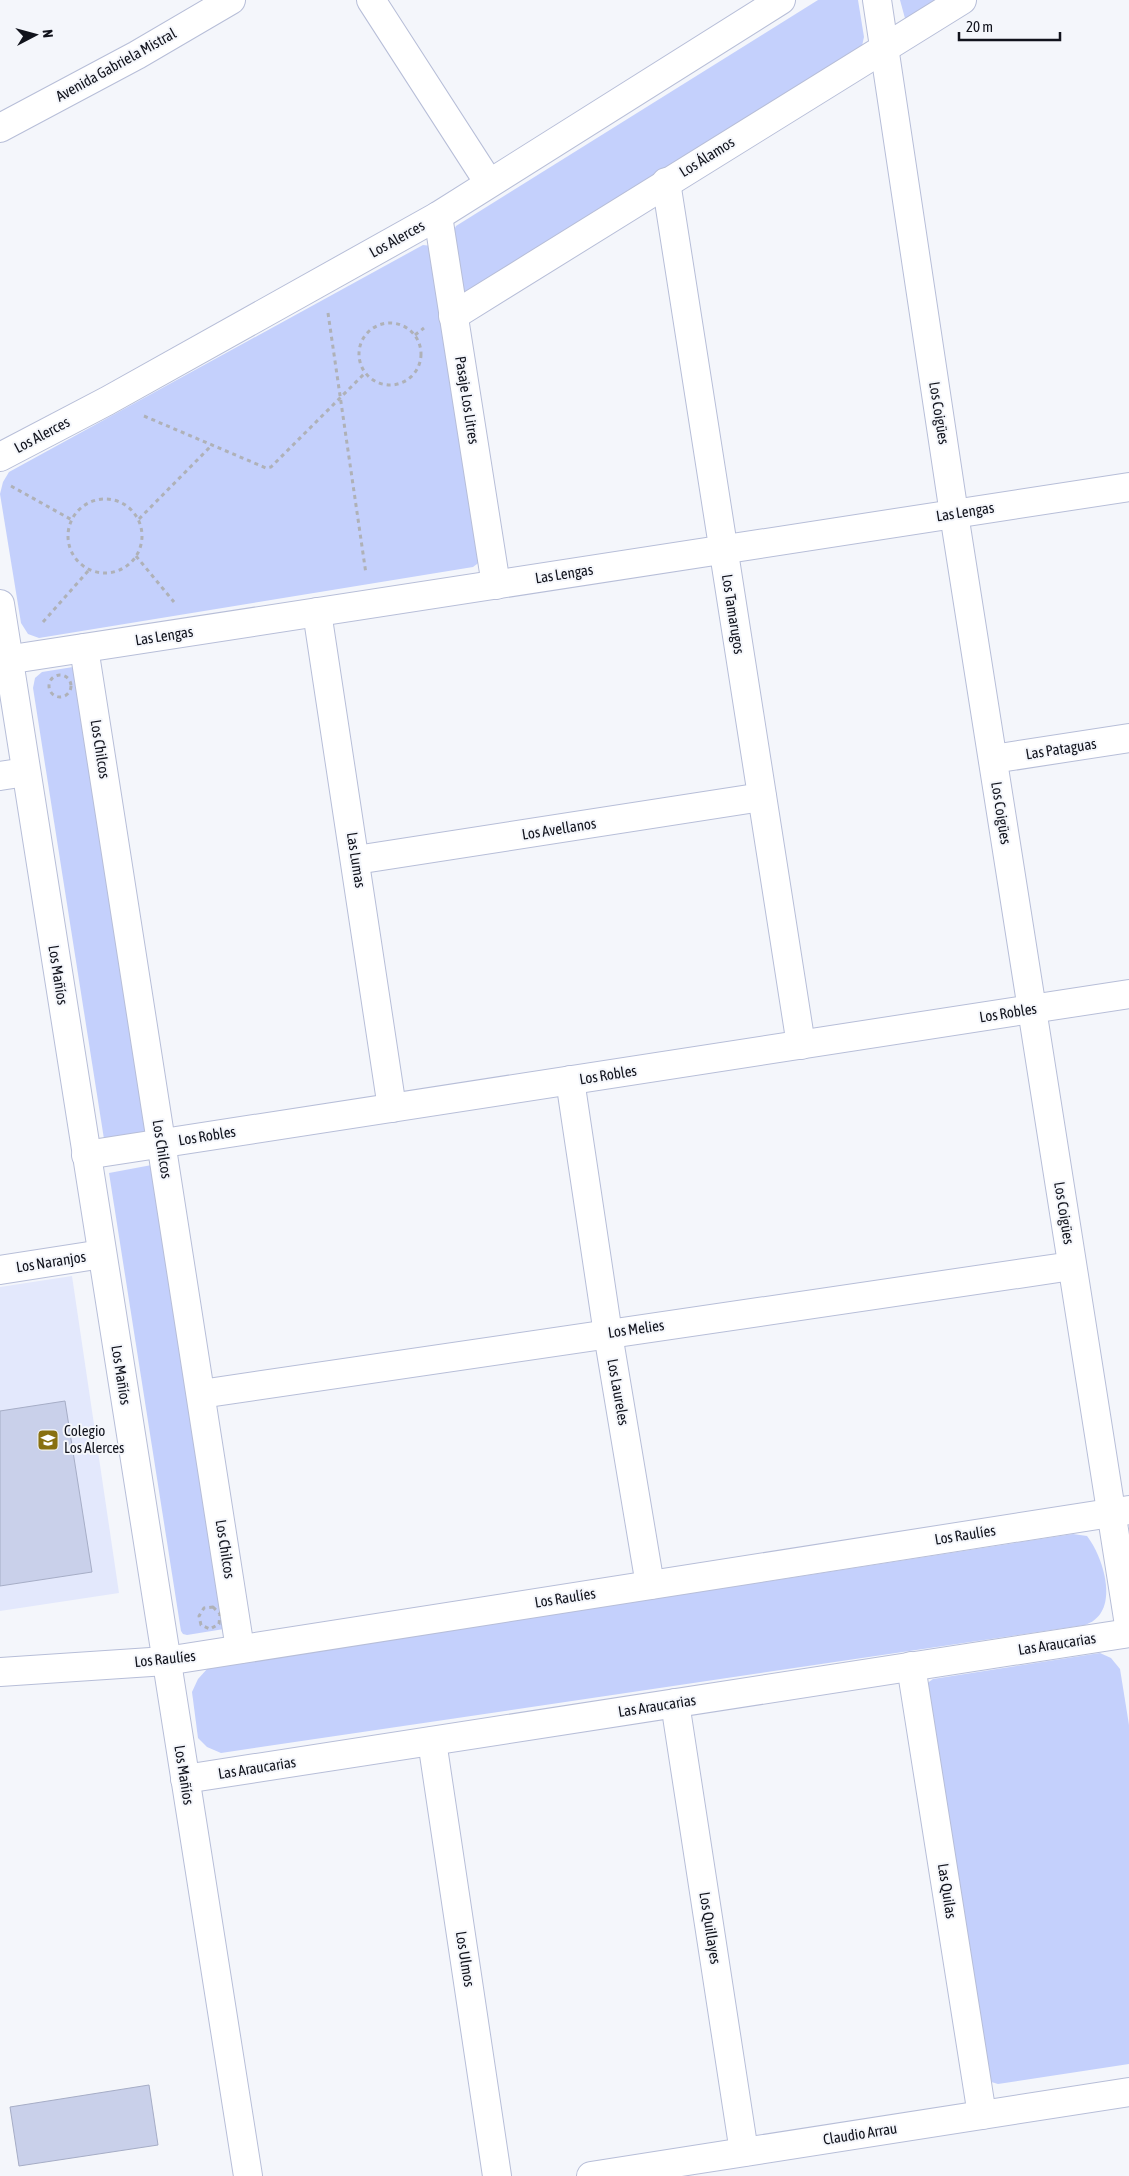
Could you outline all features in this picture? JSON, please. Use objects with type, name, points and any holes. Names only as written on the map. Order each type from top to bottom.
[{"type":"street","name":"Avenida Gabriela Mistral","points":[[0,128],[137,55],[231,0]]},
{"type":"street","points":[[371,0],[490,183]]},
{"type":"street","name":"Los Alerces","points":[[0,457],[107,400],[438,216],[781,0]]},
{"type":"street","name":"Los Coigües","points":[[877,0],[954,514],[1072,1266],[1120,1511],[1129,1626]]},
{"type":"street","name":"Los Álamos","points":[[453,316],[962,0]]},
{"type":"street","name":"Los Tamarugos","points":[[666,182],[801,1045]]},
{"type":"street","name":"Pasaje Los Litres","points":[[438,216],[496,585]]},
{"type":"street","name":"Las Lengas","points":[[4,661],[1129,487]]},
{"type":"street","name":"Los Mañíos","points":[[0,604],[13,774],[86,1155],[248,2176]]},
{"type":"street","name":"Las Lumas","points":[[317,612],[392,1108]]},
{"type":"street","name":"Los Chilcos","points":[[84,648],[240,1649]]},
{"type":"street","name":"Las Pataguas","points":[[993,760],[1129,738]]},
{"type":"street","name":"Los Avellanos","points":[[356,860],[762,797]]},
{"type":"street","name":"Los Robles","points":[[86,1155],[1129,994]]},
{"type":"street","name":"Los Laureles","points":[[570,1080],[608,1334],[650,1585]]},
{"type":"street","name":"Los Naranjos","points":[[0,1270],[102,1254]]},
{"type":"street","name":"Los Melies","points":[[201,1394],[1072,1266]]},
{"type":"street","name":"Los Raulíes","points":[[0,1672],[166,1661],[1120,1511]]},
{"type":"street","name":"Las Araucarias","points":[[185,1780],[1129,1633]]},
{"type":"street","name":"Las Quilas","points":[[911,1666],[982,2115]]},
{"type":"street","name":"Los Quillayes","points":[[675,1703],[744,2152]]},
{"type":"street","name":"Los Ulmos","points":[[432,1741],[497,2176]]},
{"type":"street","name":"Claudio Arrau","points":[[591,2176],[1129,2092]]},
{"type":"path","points":[[323,280],[370,604]]},
{"type":"path","points":[[386,323],[402,326],[418,342],[421,355],[417,368],[408,379],[389,385],[376,382],[365,372],[361,366],[359,350],[365,335],[372,329],[386,323]]},
{"type":"path","points":[[107,400],[266,468],[272,467],[365,372]]},
{"type":"path","points":[[138,519],[212,445]]},
{"type":"path","points":[[8,485],[72,520]]},
{"type":"path","points":[[104,499],[124,504],[138,519],[142,538],[136,556],[120,570],[100,573],[89,570],[73,554],[68,532],[77,512],[85,505],[104,499]]},
{"type":"path","points":[[136,556],[198,631]]},
{"type":"path","points":[[4,661],[89,570]]},
{"type":"shaded area","points":[[818,0],[858,0],[864,37],[862,46],[470,294],[463,293],[453,232],[456,226]]},
{"type":"shaded area","points":[[900,0],[943,0],[906,22]]},
{"type":"shaded area","points":[[423,245],[432,246],[481,561],[473,567],[39,638],[28,634],[21,623],[0,494],[3,482],[9,472]]},
{"type":"shaded area","points":[[73,667],[152,1132],[104,1139],[33,688],[35,678],[42,672]]},
{"type":"shaded area","points":[[157,1164],[224,1629],[187,1635],[181,1631],[109,1173]]},
{"type":"shaded area","name":"Colegio Los Alerces","points":[[72,1276],[119,1593],[0,1611],[0,1287]]},
{"type":"shaded area","points":[[1073,1534],[1087,1536],[1099,1558],[1106,1584],[1106,1597],[1103,1609],[1096,1619],[1085,1625],[221,1753],[207,1747],[198,1738],[192,1692],[198,1679],[208,1668]]},
{"type":"shaded area","points":[[1100,1653],[1111,1658],[1120,1669],[1129,1725],[1129,2064],[998,2084],[988,2081],[926,1684],[933,1679]]},
{"type":"building","points":[[65,1401],[92,1572],[0,1586],[0,1411]]},
{"type":"building","points":[[149,2085],[158,2145],[19,2166],[10,2107]]},
{"type":"place","name":"Colegio Los Alerces","points":[[48,1440]]}]
